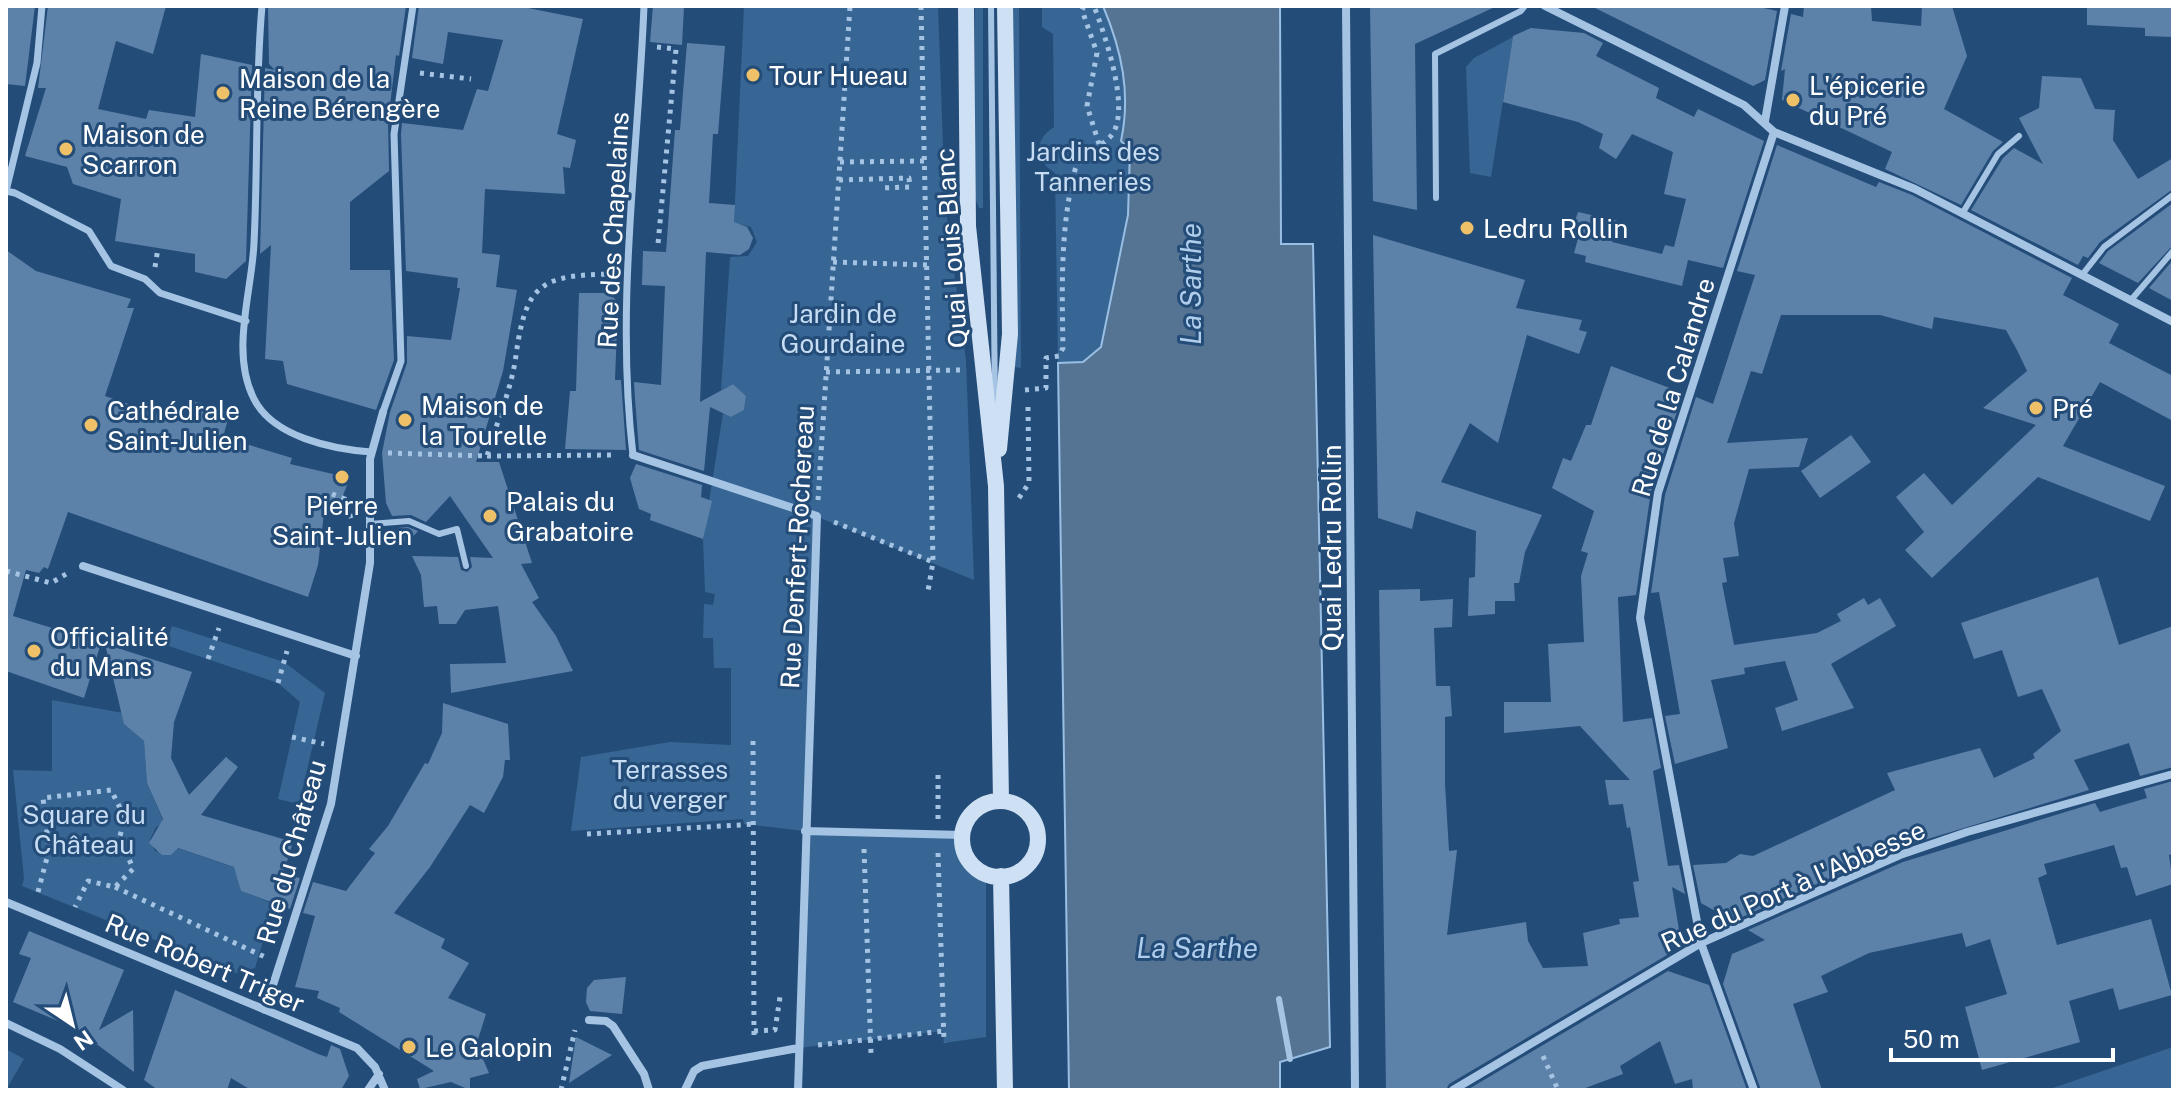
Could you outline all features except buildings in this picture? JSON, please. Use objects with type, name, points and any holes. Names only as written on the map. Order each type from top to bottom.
[{"type":"main road","name":"Quai Louis Blanc","points":[[966,6],[968,226],[996,486],[1001,801]]},
{"type":"main road","name":"Quai Louis Blanc","points":[[996,486],[1010,334],[1005,6]]},
{"type":"main road","points":[[1001,801],[1024,809],[1035,822],[1038,838],[1030,862],[1017,872],[1001,876],[986,873],[974,865],[965,850],[963,835],[975,811],[1001,801]]},
{"type":"main road","points":[[1001,876],[1005,1090]]},
{"type":"street","points":[[42,6],[37,63],[6,191],[89,231],[107,263],[145,279],[160,293],[246,321]]},
{"type":"street","points":[[262,6],[254,248],[246,321],[247,379],[254,398],[268,418],[284,429],[344,450],[371,452]]},
{"type":"street","points":[[383,412],[401,361],[394,134],[413,6]]},
{"type":"street","name":"Rue des Chapelains","points":[[633,455],[626,392],[629,274],[644,6]]},
{"type":"street","name":"Quai Ledru Rollin","points":[[1346,6],[1355,1090]]},
{"type":"street","points":[[1545,6],[1744,105],[1774,132],[1915,189],[2173,322]]},
{"type":"street","points":[[1765,121],[1778,63],[1785,6]]},
{"type":"street","name":"Rue de la Calandre","points":[[1754,1090],[1701,943],[1640,618],[1658,493],[1774,132]]},
{"type":"street","name":"Rue du Château","points":[[265,1010],[331,804],[370,563],[371,452],[383,412]]},
{"type":"street","points":[[633,455],[817,516]]},
{"type":"street","name":"Rue Denfert-Rochereau","points":[[798,1090],[817,516]]},
{"type":"street","points":[[83,566],[356,656]]},
{"type":"street","name":"Rue du Port à l'Abbesse","points":[[1453,1090],[1701,943],[1900,855],[1967,832],[2173,774]]},
{"type":"street","points":[[805,831],[963,835]]},
{"type":"street","name":"Rue Robert Triger","points":[[6,902],[357,1048],[379,1074]]},
{"type":"street","points":[[589,1020],[598,1019],[613,1026],[644,1074],[649,1090]]},
{"type":"street","points":[[6,1023],[60,1049],[123,1090]]},
{"type":"street","points":[[685,1090],[694,1071],[702,1066],[798,1048]]},
{"type":"street","points":[[368,1090],[379,1074]]},
{"type":"street","points":[[379,1074],[385,1090]]},
{"type":"lane","name":"Quai Louis Blanc","points":[[991,6],[996,486]]},
{"type":"lane","points":[[1436,198],[1435,54],[1521,11],[1525,6]]},
{"type":"lane","points":[[1962,214],[1998,154],[2019,136]]},
{"type":"lane","points":[[2082,275],[2104,247],[2173,195]]},
{"type":"lane","points":[[2131,300],[2173,251]]},
{"type":"lane","points":[[370,524],[409,521],[439,534],[457,529],[466,566]]},
{"type":"lane","points":[[1279,999],[1290,1059]]},
{"type":"path","name":"Rue Denfert-Rochereau","points":[[817,516],[850,6]]},
{"type":"path","points":[[921,6],[933,562],[928,591]]},
{"type":"path","points":[[1084,6],[1082,10],[1097,53],[1087,106],[1099,144]]},
{"type":"path","points":[[1046,358],[1059,356],[1063,348],[1066,222],[1076,166],[1111,136],[1117,120],[1117,83],[1094,6]]},
{"type":"path","points":[[658,244],[676,49]]},
{"type":"path","points":[[403,71],[471,79]]},
{"type":"path","points":[[664,88],[672,88]]},
{"type":"path","points":[[656,135],[667,136]]},
{"type":"path","points":[[840,162],[924,161]]},
{"type":"path","points":[[839,180],[909,178],[910,187],[880,188]]},
{"type":"path","points":[[156,259],[158,248]]},
{"type":"path","points":[[833,262],[927,265]]},
{"type":"path","points":[[487,456],[528,300],[550,282],[572,275],[629,274]]},
{"type":"path","points":[[826,372],[984,369]]},
{"type":"path","points":[[1028,381],[1029,483]]},
{"type":"path","points":[[371,452],[487,456],[633,455]]},
{"type":"path","points":[[817,516],[933,562]]},
{"type":"path","points":[[6,571],[51,583],[83,566]]},
{"type":"path","points":[[208,659],[224,612]]},
{"type":"path","points":[[278,683],[291,635]]},
{"type":"path","points":[[292,737],[341,747]]},
{"type":"path","points":[[753,741],[756,824],[754,1056]]},
{"type":"path","points":[[38,892],[49,850],[43,798],[111,790],[125,818],[120,836],[133,869],[115,887]]},
{"type":"path","points":[[587,834],[756,824]]},
{"type":"path","points":[[863,832],[871,1054]]},
{"type":"path","points":[[75,907],[88,881],[115,887],[280,964]]},
{"type":"path","points":[[940,917],[944,1043]]},
{"type":"path","points":[[754,1031],[775,1030],[781,986]]},
{"type":"path","points":[[561,1090],[574,1031],[589,1020]]},
{"type":"path","points":[[798,1048],[944,1031]]},
{"type":"path","points":[[1536,1041],[1558,1090]]},
{"type":"green space","points":[[744,6],[938,6],[945,203],[966,360],[974,580],[818,517],[805,831],[963,835],[968,859],[986,873],[986,1037],[944,1043],[943,1031],[798,1048],[804,831],[744,824],[743,819],[571,831],[581,757],[670,742],[731,745],[731,668],[714,668],[713,638],[703,638],[704,604],[713,605],[715,594],[705,592],[703,540],[723,413],[731,417],[744,410],[746,396],[733,384],[721,390],[730,257],[748,256],[757,242],[751,227],[734,223]]},
{"type":"green space","points":[[975,6],[983,6],[983,208],[979,208],[975,198]]},
{"type":"green space","points":[[1012,6],[1019,6],[1021,368],[1014,367]]},
{"type":"green space","name":"Jardins des Tanneries","points":[[1042,6],[1103,6],[1120,56],[1125,89],[1121,141],[1130,149],[1128,215],[1101,347],[1083,362],[1058,363],[1055,173],[1043,163],[1039,150],[1042,138],[1054,127],[1053,34],[1042,27]]},
{"type":"green space","points":[[1513,37],[1491,177],[1470,173],[1466,67],[1474,58]]},
{"type":"green space","points":[[172,626],[284,662],[325,693],[299,804],[278,799],[300,702],[278,683],[166,645]]},
{"type":"green space","name":"Square du Château","points":[[52,700],[123,713],[124,724],[144,741],[147,783],[164,823],[156,827],[150,840],[155,851],[171,855],[177,848],[236,868],[241,891],[274,904],[255,968],[236,973],[22,886],[24,878],[13,770],[52,771]]},
{"type":"green space","points":[[2173,1047],[2173,1090],[2047,1090]]},
{"type":"green space","points":[[6,1049],[24,1059],[6,1090]]},
{"type":"water","name":"La Sarthe","points":[[1103,6],[1280,6],[1281,244],[1313,244],[1330,1047],[1280,1062],[1280,1090],[1069,1090],[1058,363],[1083,362],[1101,347],[1128,215],[1130,150],[1121,141],[1125,89],[1120,56]]},
{"type":"place","name":"Tour Hueau","points":[[753,75]]},
{"type":"place","name":"Maison de la Reine Bérengère","points":[[223,93]]},
{"type":"place","name":"L'épicerie du Pré","points":[[1793,100]]},
{"type":"place","name":"Maison de Scarron","points":[[66,149]]},
{"type":"place","name":"Ledru Rollin","points":[[1467,228]]},
{"type":"place","name":"Pré","points":[[2036,408]]},
{"type":"place","name":"Maison de la Tourelle","points":[[405,420]]},
{"type":"place","name":"Cathédrale Saint-Julien","points":[[91,425]]},
{"type":"place","name":"Pierre Saint-Julien","points":[[342,477]]},
{"type":"place","name":"Palais du Grabatoire","points":[[490,516]]},
{"type":"place","name":"Officialité du Mans","points":[[34,651]]},
{"type":"place","name":"Le Galopin","points":[[409,1047]]},
{"type":"park label","name":"Jardin de Gourdaine","points":[[843,328]]},
{"type":"park label","name":"Terrasses du verger","points":[[670,784]]}]
